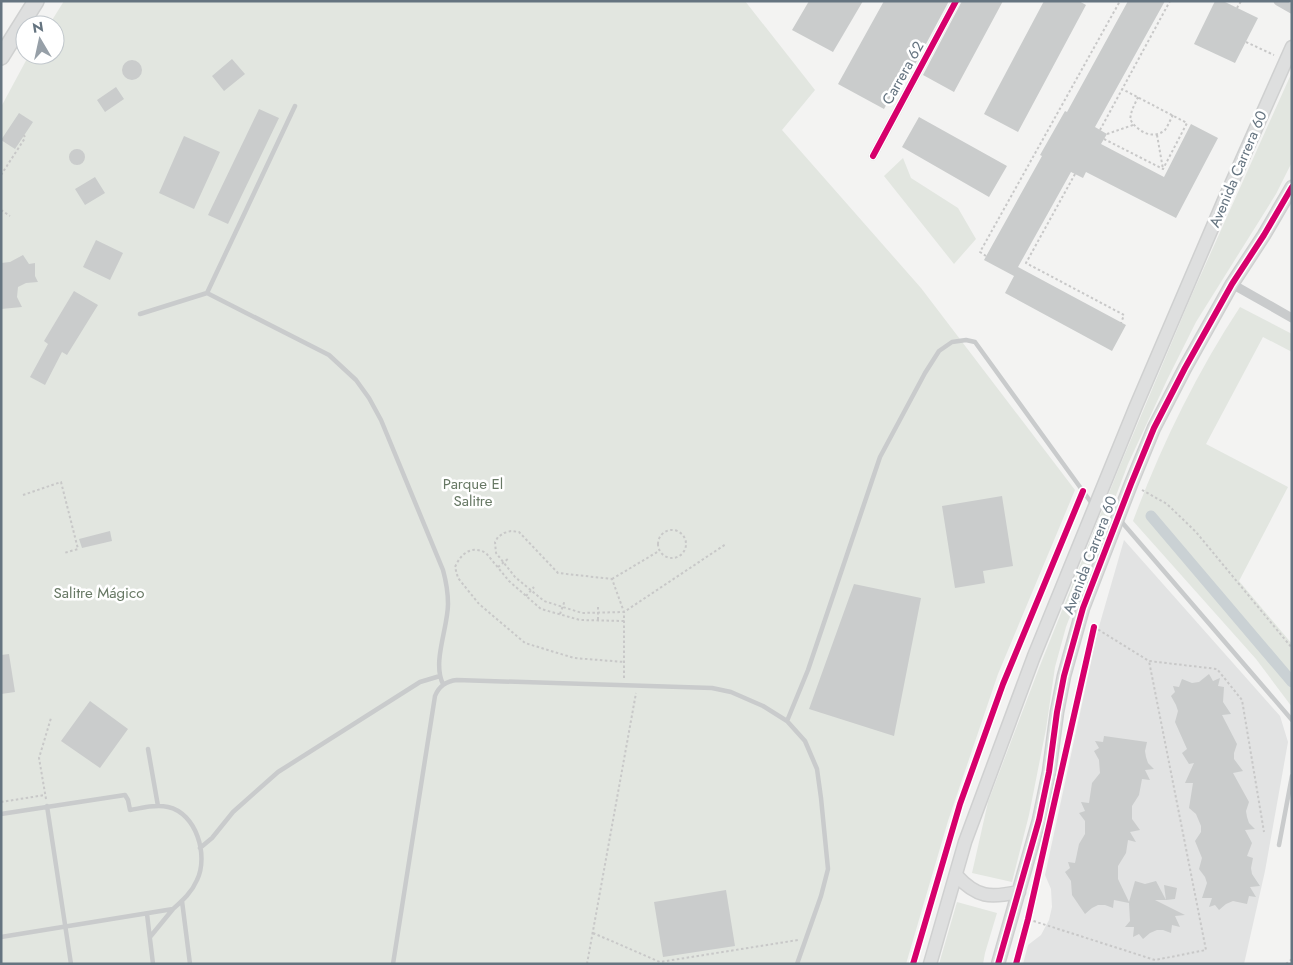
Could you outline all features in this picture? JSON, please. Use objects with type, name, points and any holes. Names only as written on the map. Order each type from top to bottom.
[{"type":"main road","points":[[1,57],[36,1]]},
{"type":"main road","name":"Avenida Carrera 60","points":[[930,964],[965,842],[996,755],[1094,506],[1224,198],[1292,47]]},
{"type":"main road","name":"Avenida Carrera 60","points":[[998,964],[1043,802],[1058,705],[1072,641],[1117,518],[1154,428],[1185,368],[1232,284],[1264,235],[1292,186]]},
{"type":"main road","points":[[956,875],[968,887],[984,895],[1002,896],[1019,892]]},
{"type":"street","name":"Carrera 62","points":[[873,156],[956,1]]},
{"type":"street","points":[[1278,1],[1292,9]]},
{"type":"street","points":[[1232,284],[1292,318]]},
{"type":"lane","points":[[207,293],[295,106]]},
{"type":"lane","points":[[140,314],[207,293],[329,355],[356,380],[382,420],[443,570],[447,585],[448,605],[441,655],[440,676],[443,684]]},
{"type":"lane","points":[[787,720],[808,670],[880,457],[925,373],[939,351],[952,342],[966,340],[975,342],[1094,506]]},
{"type":"lane","points":[[1117,518],[1292,720]]},
{"type":"lane","points":[[200,848],[212,838],[233,812],[278,772],[420,682],[440,676]]},
{"type":"lane","points":[[394,964],[435,696],[443,684],[457,680],[712,688],[731,692],[763,706],[787,720],[805,742],[817,769],[828,869],[821,896],[797,964]]},
{"type":"lane","points":[[148,749],[158,806]]},
{"type":"lane","points":[[1279,845],[1292,776]]},
{"type":"lane","points":[[1,814],[122,794],[126,797],[130,810],[158,806],[174,809],[184,816],[191,824],[200,848],[202,859],[199,875],[190,892],[150,937]]},
{"type":"lane","points":[[47,806],[70,964]]},
{"type":"lane","points":[[182,901],[190,964]]},
{"type":"lane","points":[[1,936],[173,909]]},
{"type":"lane","points":[[147,914],[153,964]]},
{"type":"path","points":[[986,256],[980,252],[1120,1]]},
{"type":"path","points":[[1100,130],[1170,1]]},
{"type":"path","points":[[1237,8],[1241,1]]},
{"type":"path","points":[[1246,42],[1274,55]]},
{"type":"path","points":[[1122,89],[1187,122],[1163,169]]},
{"type":"path","points":[[1138,97],[1130,118],[1134,125],[1147,134],[1157,134],[1164,130],[1173,115]]},
{"type":"path","points":[[1107,134],[1134,125]]},
{"type":"path","points":[[1157,134],[1163,169]]},
{"type":"path","points":[[1,175],[25,138],[24,135]]},
{"type":"path","points":[[1104,139],[1163,169]]},
{"type":"path","points":[[1026,263],[1075,174]]},
{"type":"path","points":[[1,210],[10,216]]},
{"type":"path","points":[[1021,260],[1124,315],[1121,323]]},
{"type":"path","points":[[23,495],[61,482],[78,549],[64,553]]},
{"type":"path","points":[[1140,489],[1167,504],[1196,532],[1292,648]]},
{"type":"path","points":[[660,551],[612,579],[558,573],[518,532],[511,530],[504,532],[495,542],[496,552],[515,577],[544,601],[582,613],[624,612],[726,544]]},
{"type":"path","points":[[675,530],[683,535],[685,548],[680,555],[671,558],[660,551],[659,537],[666,531],[675,530]]},
{"type":"path","points":[[624,621],[580,620],[541,609],[509,581],[486,553],[475,549],[462,555],[455,567],[458,578],[478,604],[525,642],[574,658],[624,662]]},
{"type":"path","points":[[498,567],[509,558]]},
{"type":"path","points":[[612,579],[624,612],[624,685]]},
{"type":"path","points":[[526,596],[534,587]]},
{"type":"path","points":[[560,614],[566,600]]},
{"type":"path","points":[[598,607],[598,621]]},
{"type":"path","points":[[1092,637],[1094,628],[1149,662],[1216,669],[1242,700],[1264,832]]},
{"type":"path","points":[[1013,914],[1155,960],[1206,950],[1149,662]]},
{"type":"path","points":[[587,964],[637,686]]},
{"type":"path","points":[[47,806],[39,758],[51,718]]},
{"type":"path","points":[[1,802],[45,795]]},
{"type":"path","points":[[1026,928],[1030,910]]},
{"type":"path","points":[[593,933],[659,963],[805,939]]},
{"type":"path","points":[[1286,964],[1292,959]]},
{"type":"shaded area","points":[[1124,540],[1280,716],[1288,742],[1265,871],[1244,964],[1023,964],[1028,945],[1041,935],[1049,920],[1052,907],[1051,889],[1045,875],[1098,630]]},
{"type":"green space","name":"Parque El Salitre","points":[[64,1],[745,1],[815,90],[782,130],[921,288],[1075,490],[998,674],[948,821],[906,964],[1,964],[1,107],[24,65],[65,65],[65,15],[55,15]]},
{"type":"green space","points":[[1292,72],[1292,162],[1276,194],[1196,322],[1167,380],[1128,464],[1066,627],[1055,667],[1046,729],[1029,815],[1012,882],[972,873],[988,802],[1039,668],[1119,468],[1190,299]]},
{"type":"green space","points":[[903,158],[911,178],[958,208],[976,239],[954,264],[884,176]]},
{"type":"green space","points":[[1240,307],[1292,334],[1292,352],[1263,337],[1206,444],[1288,487],[1239,581],[1292,644],[1292,707],[1256,659],[1133,521],[1155,465],[1180,411]]},
{"type":"green space","points":[[957,902],[997,913],[983,964],[939,964]]},
{"type":"building","points":[[809,1],[863,1],[833,52],[792,30]]},
{"type":"building","points":[[884,1],[949,1],[912,70],[907,67],[884,109],[838,84]]},
{"type":"building","points":[[962,1],[1003,1],[954,92],[923,75]]},
{"type":"building","points":[[1044,1],[1079,1],[1086,5],[1018,132],[984,114]]},
{"type":"building","points":[[1128,1],[1165,1],[1095,127],[1107,134],[1101,144],[1164,177],[1191,124],[1218,138],[1176,218],[1086,172],[1083,178],[1071,172],[1018,267],[1126,325],[1112,351],[1005,293],[1014,276],[984,260],[1042,156],[1040,155],[1065,111],[1067,112]]},
{"type":"building","points":[[1215,1],[1223,1],[1258,18],[1235,63],[1194,44]]},
{"type":"building","points":[[232,59],[245,74],[224,91],[212,76]]},
{"type":"building","points":[[132,60],[139,63],[142,70],[139,77],[132,80],[125,77],[122,70],[125,63]]},
{"type":"building","points":[[116,87],[124,99],[105,112],[97,100]]},
{"type":"building","points":[[259,109],[279,118],[228,224],[208,215]]},
{"type":"building","points":[[19,113],[33,122],[15,149],[1,140]]},
{"type":"building","points":[[919,117],[1007,166],[989,197],[902,147]]},
{"type":"building","points":[[184,136],[220,152],[194,209],[159,193]]},
{"type":"building","points":[[77,149],[85,157],[77,165],[69,157]]},
{"type":"building","points":[[95,177],[105,193],[85,205],[75,189]]},
{"type":"building","points":[[96,240],[123,253],[110,280],[83,267]]},
{"type":"building","points":[[23,255],[29,264],[35,263],[35,276],[38,282],[26,283],[18,287],[17,297],[22,307],[1,309],[1,263],[10,262]]},
{"type":"building","points":[[74,291],[98,305],[67,355],[62,352],[45,385],[30,377],[48,344],[44,341]]},
{"type":"building","points":[[1002,496],[1013,566],[983,571],[985,583],[955,588],[942,506]]},
{"type":"building","points":[[110,531],[112,541],[82,548],[79,539]]},
{"type":"building","points":[[854,584],[921,598],[894,736],[809,709]]},
{"type":"building","points":[[9,654],[15,692],[1,694],[1,655]]},
{"type":"building","points":[[1209,674],[1213,681],[1220,678],[1218,686],[1224,687],[1223,702],[1231,714],[1222,715],[1237,744],[1234,759],[1243,771],[1233,773],[1249,802],[1246,811],[1247,817],[1249,823],[1255,829],[1245,830],[1252,843],[1247,856],[1253,858],[1252,874],[1260,886],[1250,887],[1256,897],[1249,896],[1247,904],[1233,901],[1219,910],[1215,905],[1209,907],[1212,898],[1202,898],[1207,883],[1199,869],[1202,858],[1195,841],[1201,832],[1201,826],[1196,814],[1189,808],[1193,783],[1185,783],[1194,763],[1189,764],[1182,753],[1187,749],[1175,722],[1178,711],[1171,696],[1175,692],[1173,686],[1179,687],[1182,679],[1192,683],[1199,682]]},
{"type":"building","points":[[90,701],[128,729],[100,768],[61,741]]},
{"type":"building","points":[[1104,736],[1147,742],[1146,757],[1148,763],[1154,769],[1145,770],[1150,780],[1142,779],[1139,795],[1132,806],[1132,819],[1140,830],[1130,832],[1136,842],[1128,840],[1126,853],[1118,866],[1118,879],[1129,902],[1135,881],[1145,884],[1156,881],[1166,900],[1155,900],[1185,915],[1175,916],[1180,927],[1172,925],[1171,933],[1157,930],[1143,939],[1139,934],[1133,937],[1134,927],[1125,927],[1130,921],[1129,903],[1114,900],[1113,908],[1098,905],[1085,914],[1072,895],[1071,881],[1065,872],[1070,868],[1068,862],[1075,863],[1079,844],[1085,834],[1085,821],[1079,813],[1085,811],[1081,802],[1089,803],[1092,783],[1100,773],[1099,760],[1094,751],[1099,748],[1095,741],[1103,742]]},
{"type":"building","points":[[1164,885],[1177,888],[1175,899],[1166,900]]},
{"type":"building","points":[[726,890],[735,946],[663,957],[654,902]]},
{"type":"waterway","points":[[1151,516],[1292,682]]},
{"type":"cycle path","points":[[873,156],[956,1]]},
{"type":"cycle path","points":[[998,964],[1039,820],[1049,772],[1064,676],[1083,608],[1154,428],[1232,284],[1292,187]]},
{"type":"cycle path","points":[[913,964],[960,804],[1003,684],[1083,491]]},
{"type":"cycle path","points":[[1016,964],[1028,919],[1094,627]]},
{"type":"park label","name":"Salitre Mágico","points":[[99,593]]}]
